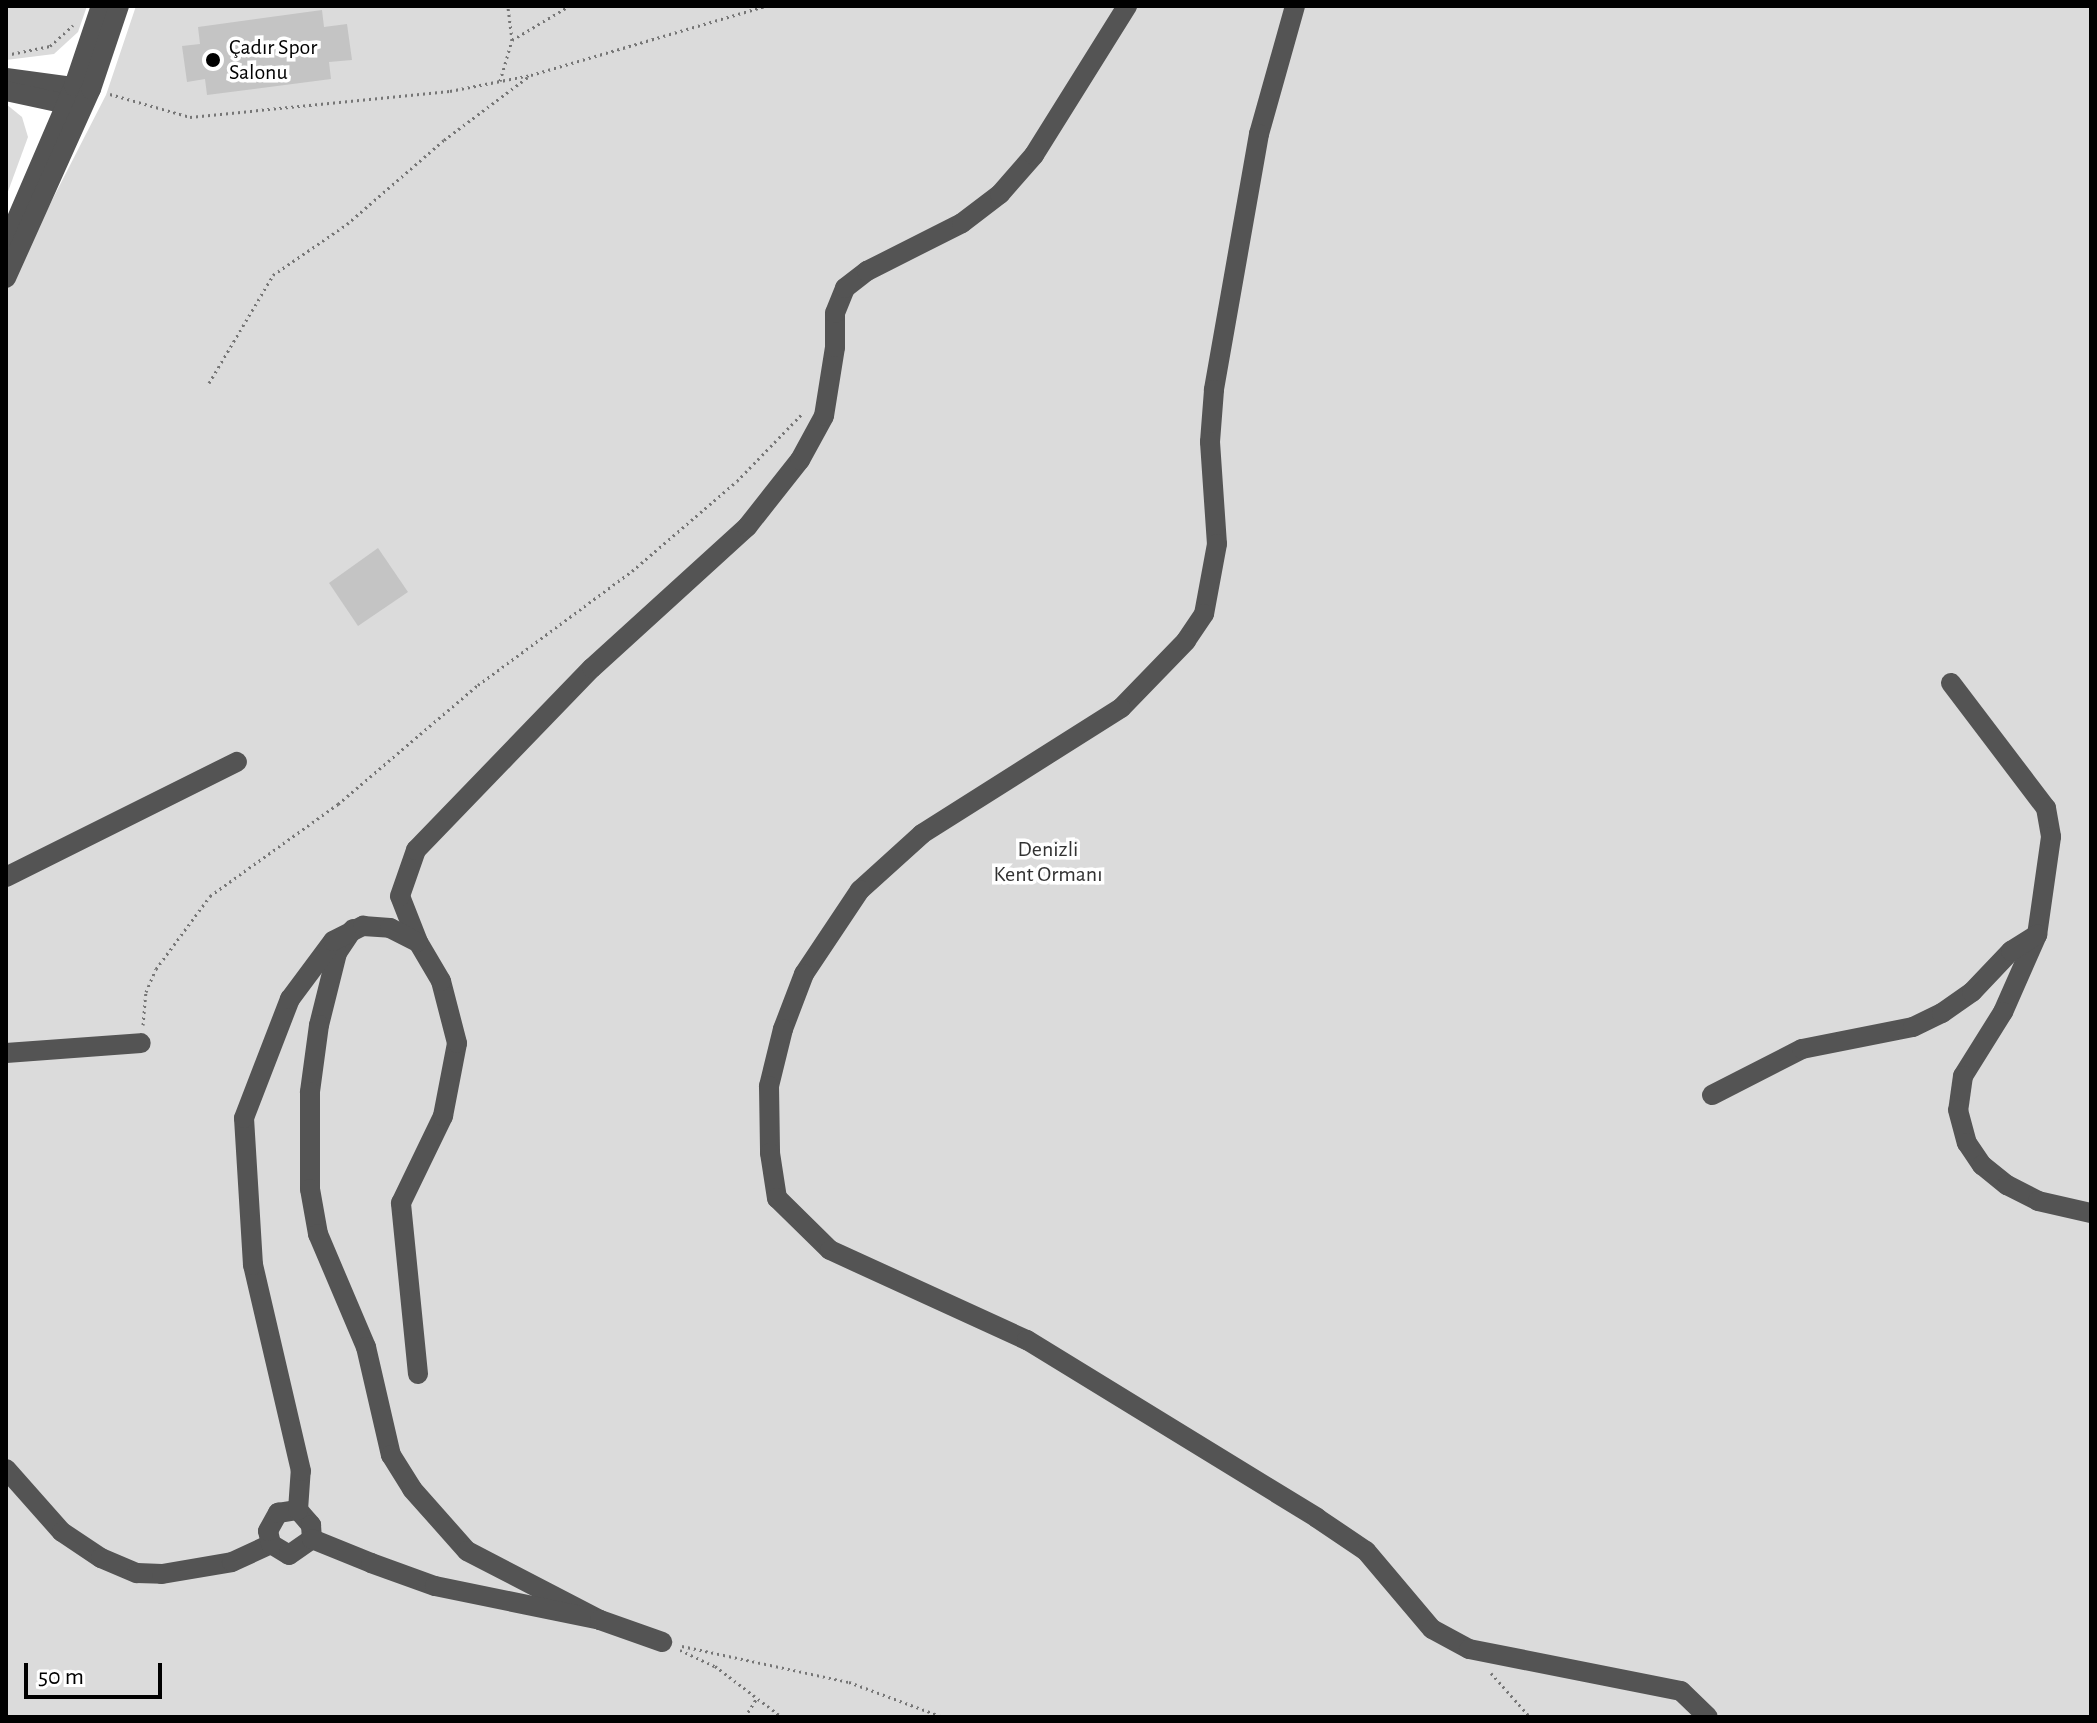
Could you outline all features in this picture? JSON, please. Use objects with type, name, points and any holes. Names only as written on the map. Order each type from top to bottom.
[{"type":"street","points":[[6,244],[79,96],[101,6]]},
{"type":"street","points":[[6,278],[79,96],[119,6]]},
{"type":"street","points":[[418,1374],[401,1203],[443,1116],[457,1043],[441,981],[418,942],[400,896],[416,850],[592,668],[747,527],[800,460],[824,416],[835,313],[845,288],[867,271],[962,223],[1000,194],[1034,155],[1127,6]]},
{"type":"street","points":[[1295,6],[1259,134],[1214,390],[1210,442],[1217,544],[1204,614],[1186,641],[1121,708],[922,834],[860,890],[804,974],[783,1029],[769,1086],[770,1153],[777,1198],[830,1250],[1027,1340],[1317,1518],[1366,1551],[1432,1629],[1469,1649],[1681,1691],[1708,1717]]},
{"type":"street","points":[[6,78],[79,96]]},
{"type":"street","points":[[6,91],[79,96]]},
{"type":"street","points":[[1951,683],[2046,808],[2051,837],[2037,935],[2003,1012],[1963,1076],[1958,1110],[1967,1143],[1982,1165],[2007,1185],[2038,1201],[2091,1213]]},
{"type":"street","points":[[6,877],[237,762]]},
{"type":"street","points":[[312,1539],[311,1525],[298,1510],[295,1436],[253,1265],[244,1118],[290,999],[316,959],[353,929],[390,928],[418,942]]},
{"type":"street","points":[[353,929],[337,953],[319,1025],[310,1092],[310,1189],[318,1234],[366,1347],[391,1455],[412,1489],[467,1551],[600,1620],[662,1642]]},
{"type":"street","points":[[1712,1095],[1802,1049],[1913,1027],[1942,1013],[1972,992],[2011,951],[2037,935]]},
{"type":"street","points":[[6,1053],[141,1043]]},
{"type":"street","points":[[6,1469],[62,1532],[101,1558],[137,1573],[162,1574],[232,1562],[271,1544]]},
{"type":"street","points":[[298,1510],[278,1513],[268,1531],[271,1544],[289,1555],[312,1539]]},
{"type":"street","points":[[312,1539],[435,1586],[600,1620]]},
{"type":"path","points":[[500,81],[512,40],[508,6]]},
{"type":"path","points":[[512,40],[569,6]]},
{"type":"path","points":[[79,96],[190,117],[292,110],[531,75],[765,6]]},
{"type":"path","points":[[6,55],[50,46],[77,15]]},
{"type":"path","points":[[209,383],[273,275],[347,224],[444,140],[531,75]]},
{"type":"path","points":[[141,1043],[146,992],[156,969],[210,896],[338,804],[478,685],[632,571],[737,481],[829,388]]},
{"type":"path","points":[[662,1642],[715,1666],[782,1717]]},
{"type":"path","points":[[662,1642],[849,1682],[943,1717]]},
{"type":"path","points":[[1469,1649],[1530,1717]]},
{"type":"path","points":[[745,1717],[757,1698]]},
{"type":"green space","points":[[6,6],[87,6],[78,32],[54,54],[6,60]]},
{"type":"green space","name":"Denizli Kent Ormanı","points":[[136,6],[2091,6],[2091,1717],[6,1717],[6,290],[106,95]]},
{"type":"green space","points":[[6,104],[22,117],[28,137],[6,197]]},
{"type":"building","points":[[322,10],[324,27],[347,24],[352,60],[329,62],[331,79],[207,95],[205,79],[187,82],[182,46],[200,44],[198,27]]},
{"type":"building","points":[[378,548],[408,592],[358,626],[329,583]]},
{"type":"place","name":"Çadır Spor Salonu","points":[[213,60]]}]
